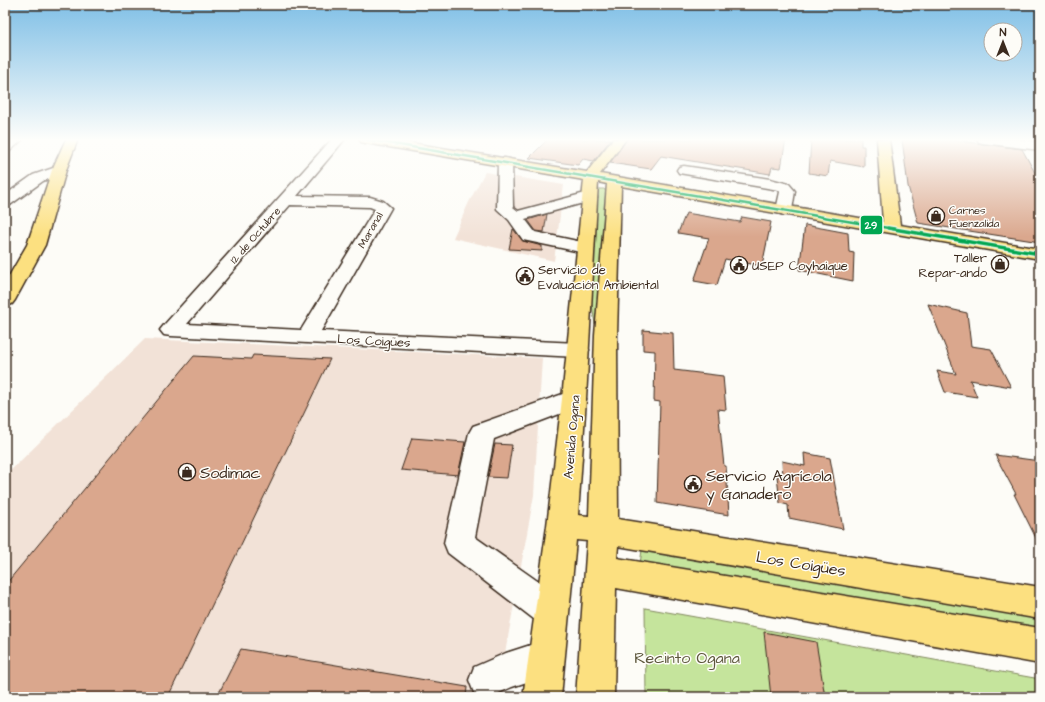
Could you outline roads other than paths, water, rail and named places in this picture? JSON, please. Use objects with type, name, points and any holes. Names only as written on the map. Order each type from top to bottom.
[{"type":"main road","points":[[8,288],[36,245],[58,172]]},
{"type":"main road","points":[[565,172],[1040,254]]},
{"type":"main road","points":[[591,176],[594,172]]},
{"type":"main road","points":[[886,172],[892,228]]},
{"type":"main road","name":"Avenida Ogana","points":[[542,697],[562,526],[574,399],[591,176]]},
{"type":"main road","points":[[595,697],[603,530],[606,335],[614,180]]},
{"type":"main road","name":"Los Coigües","points":[[562,526],[603,530],[1040,603]]},
{"type":"main road","points":[[600,570],[1040,646]]},
{"type":"street","points":[[5,202],[38,178],[54,172]]},
{"type":"street","name":"12 de Octubre","points":[[171,330],[310,172]]},
{"type":"street","points":[[505,172],[505,209],[515,217],[529,236],[585,248]]},
{"type":"street","points":[[696,172],[770,183],[784,187],[788,191],[784,210]]},
{"type":"street","points":[[515,217],[589,197]]},
{"type":"street","name":"Maranal","points":[[285,200],[370,202],[378,204],[382,208],[307,337]]},
{"type":"street","name":"Los Coigües","points":[[171,330],[578,350]]},
{"type":"street","points":[[551,611],[459,543],[482,433],[574,399]]},
{"type":"street","points":[[486,680],[506,671],[546,658]]},
{"type":"place","name":"Carnes Fuenzalida","points":[[936,216]]},
{"type":"place","name":"Taller Repar-ando","points":[[1000,264]]},
{"type":"place","name":"USEP Coyhaique","points":[[739,265]]},
{"type":"place","name":"Servicio de Evaluación Ambiental","points":[[525,276]]},
{"type":"place","name":"Sodimac","points":[[187,472]]},
{"type":"place","name":"Servicio Agrícola y Ganadero","points":[[693,484]]},
{"type":"park label","name":"Recinto Ogana","points":[[687,657]]}]
